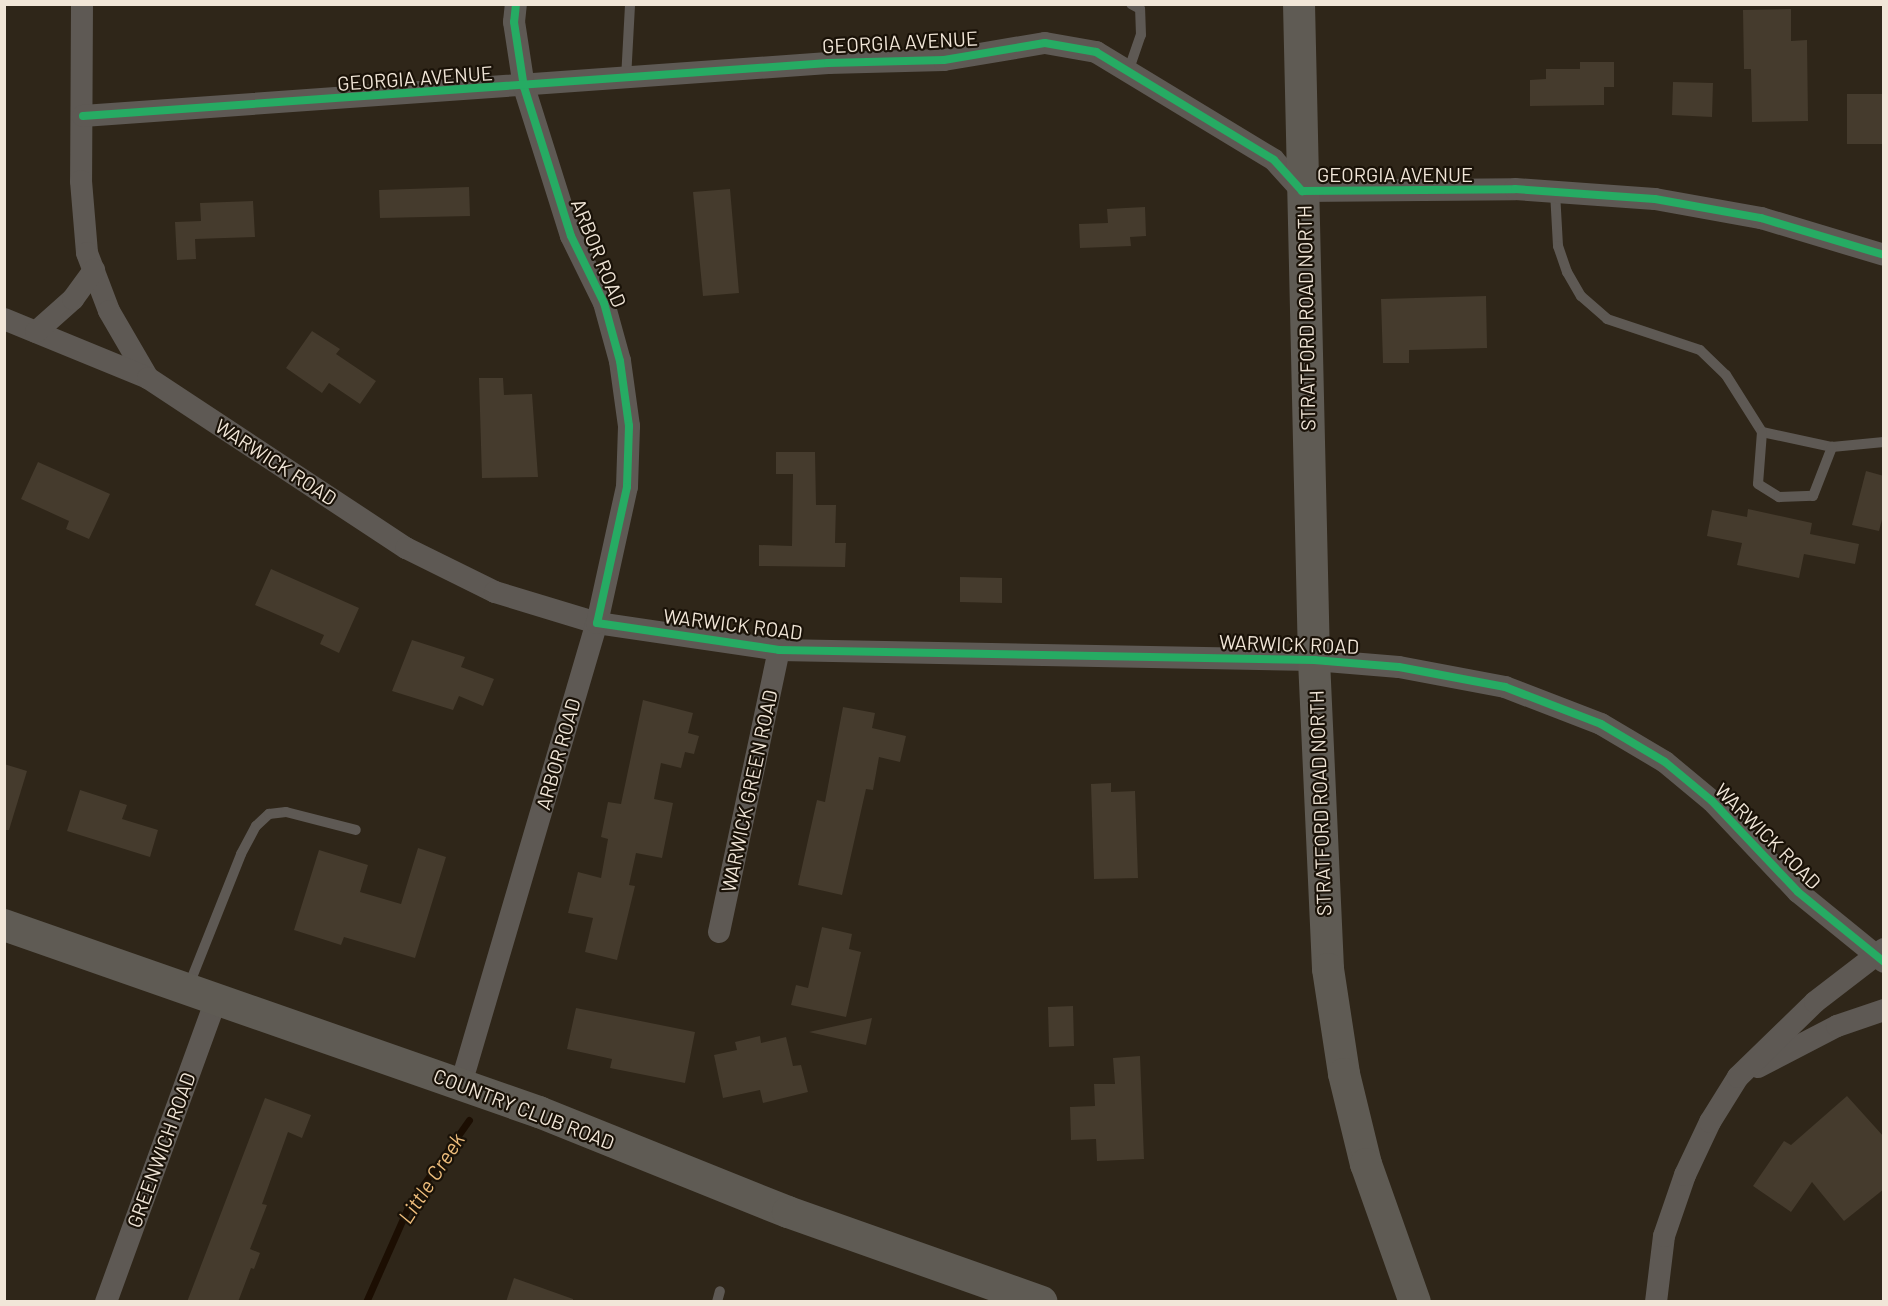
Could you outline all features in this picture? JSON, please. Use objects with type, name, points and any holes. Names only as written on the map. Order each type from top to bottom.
[{"type":"main road","name":"STRATFORD ROAD NORTH","points":[[1299,4],[1314,660],[1324,910],[1335,1022],[1366,1164],[1415,1301]]},
{"type":"main road","name":"COUNTRY CLUB ROAD","points":[[4,925],[461,1084],[788,1212],[1041,1302]]},
{"type":"street","points":[[82,4],[81,181],[87,253],[109,311],[148,378]]},
{"type":"street","name":"ARBOR ROAD","points":[[461,1084],[597,623],[627,487],[629,426],[620,362],[604,303],[571,236],[524,87],[514,22],[516,4]]},
{"type":"street","name":"GEORGIA AVENUE","points":[[83,116],[524,87],[828,63],[944,60],[1045,43],[1096,52],[1274,160],[1302,191],[1555,192],[1655,199],[1761,218],[1884,255]]},
{"type":"street","points":[[36,332],[73,299],[94,270]]},
{"type":"street","name":"WARWICK ROAD","points":[[4,319],[148,378],[406,548],[495,592],[597,623],[779,650],[1314,660],[1399,667],[1505,687],[1600,724],[1665,762],[1713,801],[1797,892],[1880,956]]},
{"type":"street","name":"WARWICK GREEN ROAD","points":[[719,932],[779,650]]},
{"type":"street","points":[[1656,1302],[1664,1236],[1685,1175],[1710,1122],[1738,1077],[1815,1002],[1880,956]]},
{"type":"street","name":"GREENWICH ROAD","points":[[106,1302],[202,994]]},
{"type":"street","points":[[1738,1077],[1837,1026],[1884,1010]]},
{"type":"lane","points":[[626,79],[630,4]]},
{"type":"lane","points":[[1128,72],[1141,35],[1140,9],[1131,4]]},
{"type":"lane","points":[[1555,192],[1558,246],[1581,296],[1607,320],[1700,350],[1726,375],[1762,432],[1758,484],[1779,496],[1813,496],[1832,447]]},
{"type":"lane","points":[[1762,432],[1832,447],[1884,442]]},
{"type":"lane","points":[[202,994],[241,854],[256,826],[269,814],[286,812],[356,830]]},
{"type":"building","points":[[1791,9],[1791,41],[1807,40],[1808,121],[1752,122],[1751,69],[1744,69],[1743,10]]},
{"type":"building","points":[[1580,62],[1614,62],[1614,87],[1604,87],[1604,105],[1530,106],[1530,80],[1546,79],[1546,69],[1580,69]]},
{"type":"building","points":[[1673,82],[1713,83],[1712,117],[1672,115]]},
{"type":"building","points":[[1847,94],[1882,94],[1884,144],[1847,144]]},
{"type":"building","points":[[469,187],[470,216],[380,218],[379,190]]},
{"type":"building","points":[[730,189],[739,293],[703,296],[693,192]]},
{"type":"building","points":[[253,201],[255,237],[195,239],[196,259],[177,260],[175,222],[201,221],[200,203]]},
{"type":"building","points":[[1145,207],[1146,236],[1130,237],[1131,246],[1080,248],[1079,224],[1108,223],[1107,209]]},
{"type":"building","points":[[1486,296],[1487,348],[1409,350],[1409,363],[1383,363],[1381,299]]},
{"type":"building","points":[[312,331],[340,349],[336,354],[376,381],[360,404],[329,383],[322,393],[286,368]]},
{"type":"building","points":[[479,378],[503,378],[504,395],[532,394],[538,477],[482,478]]},
{"type":"building","points":[[776,452],[815,452],[816,505],[836,505],[835,543],[846,543],[845,567],[759,566],[759,545],[792,546],[793,474],[776,474]]},
{"type":"building","points":[[38,462],[110,494],[89,539],[66,529],[69,521],[21,499]]},
{"type":"building","points":[[1866,471],[1884,476],[1884,512],[1879,531],[1852,525]]},
{"type":"building","points":[[1748,509],[1812,523],[1810,534],[1859,544],[1855,564],[1804,554],[1799,578],[1737,565],[1742,543],[1707,536],[1712,510],[1747,517]]},
{"type":"building","points":[[271,569],[359,608],[339,653],[320,644],[324,635],[255,605]]},
{"type":"building","points":[[960,577],[1002,578],[1002,603],[960,602]]},
{"type":"building","points":[[412,640],[465,657],[461,667],[494,679],[483,706],[459,696],[453,710],[392,691]]},
{"type":"building","points":[[643,700],[693,713],[688,733],[699,736],[694,754],[685,752],[681,768],[661,763],[654,799],[673,803],[662,858],[636,853],[629,885],[635,886],[617,960],[585,952],[593,918],[568,913],[578,872],[601,878],[608,839],[601,837],[608,802],[621,804]]},
{"type":"building","points":[[843,707],[875,713],[872,728],[906,736],[900,762],[879,757],[873,790],[866,789],[842,895],[798,885],[817,800],[825,802]]},
{"type":"building","points":[[4,764],[27,771],[9,830],[4,830]]},
{"type":"building","points":[[1111,783],[1111,792],[1135,791],[1138,878],[1094,879],[1091,784]]},
{"type":"building","points":[[80,790],[127,805],[122,819],[158,830],[150,857],[67,831]]},
{"type":"building","points":[[418,848],[446,857],[415,958],[344,937],[341,945],[294,930],[319,850],[368,865],[360,892],[401,904]]},
{"type":"building","points":[[822,927],[852,934],[849,949],[861,952],[846,1017],[791,1005],[796,985],[808,988]]},
{"type":"building","points":[[1073,1006],[1074,1046],[1049,1047],[1048,1007]]},
{"type":"building","points":[[576,1008],[695,1032],[685,1083],[610,1068],[612,1059],[567,1049]]},
{"type":"building","points":[[872,1018],[866,1045],[809,1032]]},
{"type":"building","points":[[760,1036],[761,1043],[786,1037],[793,1066],[801,1065],[808,1092],[763,1103],[760,1090],[723,1098],[714,1055],[737,1050],[735,1042]]},
{"type":"building","points":[[1140,1056],[1144,1159],[1097,1161],[1096,1139],[1071,1140],[1070,1107],[1095,1106],[1094,1084],[1115,1084],[1113,1058]]},
{"type":"building","points":[[1847,1096],[1884,1137],[1884,1189],[1844,1221],[1812,1182],[1791,1212],[1753,1186],[1784,1141],[1791,1145]]},
{"type":"building","points":[[265,1098],[311,1115],[302,1138],[288,1132],[262,1204],[267,1205],[250,1249],[260,1253],[254,1269],[251,1268],[238,1302],[187,1302]]},
{"type":"building","points":[[514,1278],[573,1299],[573,1302],[506,1302]]},
{"type":"waterway","name":"Little Creek","points":[[366,1302],[409,1205],[469,1120]]},
{"type":"cycle path","points":[[516,4],[514,22],[524,87],[571,236],[604,303],[620,361],[629,426],[627,487],[597,623],[779,650],[1314,660],[1399,667],[1505,687],[1601,724],[1665,762],[1712,801],[1798,892],[1884,962]]},
{"type":"cycle path","points":[[83,116],[828,63],[944,60],[1045,43],[1096,52],[1274,160],[1302,191],[1515,189],[1655,199],[1761,218],[1884,255]]}]
